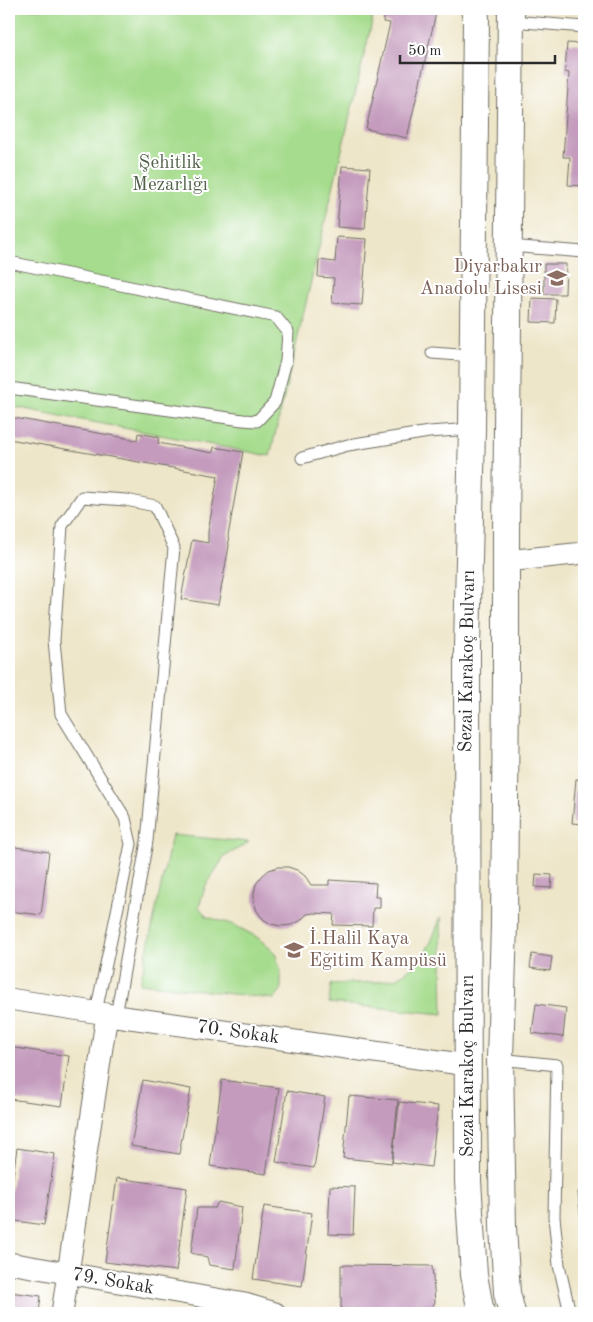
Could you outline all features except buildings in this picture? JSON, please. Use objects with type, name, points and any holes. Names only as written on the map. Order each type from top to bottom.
[{"type":"street","name":"Sezai Karakoç Bulvarı","points":[[474,9],[476,18],[476,123],[467,647],[468,1181],[474,1275],[479,1312]]},
{"type":"street","points":[[479,1312],[510,1303],[504,1227],[500,1059],[504,916],[511,15]]},
{"type":"street","points":[[506,561],[584,553]]},
{"type":"street","name":"70. Sokak","points":[[9,999],[468,1065]]},
{"type":"street","points":[[62,1313],[106,1014]]},
{"type":"street","name":"79. Sokak","points":[[9,1263],[245,1304],[275,1313]]},
{"type":"lane","points":[[511,15],[584,28]]},
{"type":"lane","points":[[509,246],[584,252]]},
{"type":"lane","points":[[9,262],[276,317],[288,332],[286,361],[275,402],[257,421],[9,388]]},
{"type":"lane","points":[[432,353],[473,356]]},
{"type":"lane","points":[[302,458],[348,445],[429,432],[472,430]]},
{"type":"lane","points":[[82,497],[126,500],[154,506],[174,548],[147,841],[106,1014],[131,844],[125,818],[61,714],[54,640],[62,526],[82,497]]},
{"type":"lane","points":[[500,1059],[557,1065],[554,1217],[559,1265],[570,1313]]},
{"type":"path","points":[[9,167],[14,186],[9,201]]},
{"type":"green space","name":"Şehitlik Mezarlığı","points":[[9,9],[375,9],[270,456],[9,406]]},
{"type":"green space","points":[[172,835],[249,842],[224,857],[205,887],[199,907],[207,917],[232,924],[257,937],[275,953],[281,971],[281,990],[274,999],[140,983]]},
{"type":"green space","points":[[441,917],[443,1014],[329,1003],[331,984],[376,982],[398,978],[421,959],[431,942]]},
{"type":"place","name":"Diyarbakır Anadolu Lisesi","points":[[557,278]]},
{"type":"place","name":"İ.Halil Kaya Eğitim Kampüsü","points":[[294,950]]}]
